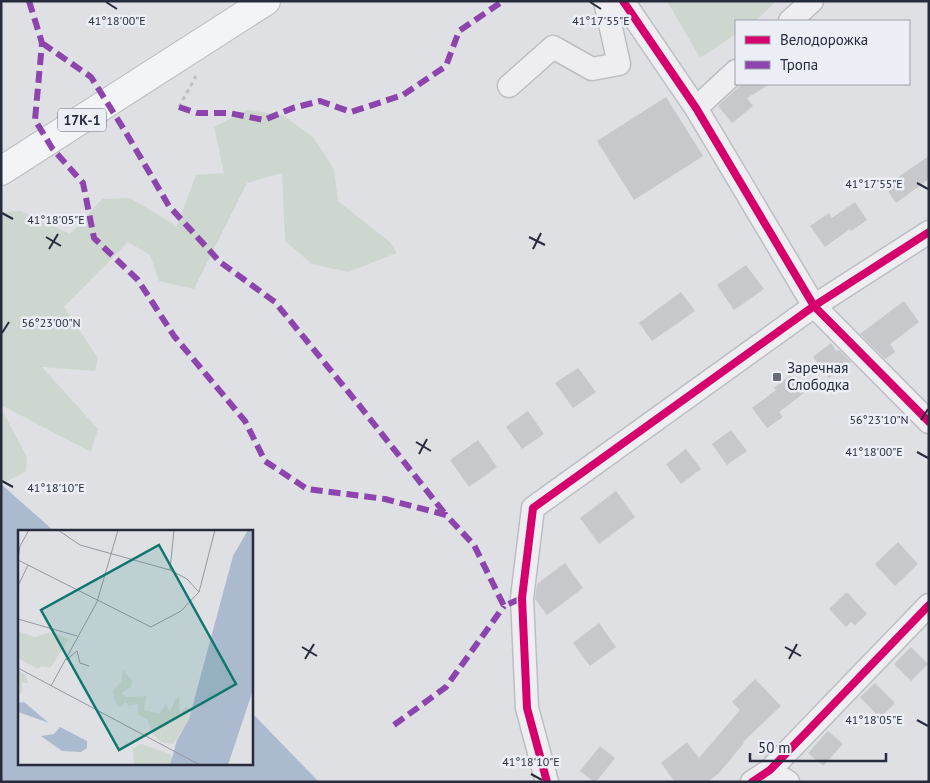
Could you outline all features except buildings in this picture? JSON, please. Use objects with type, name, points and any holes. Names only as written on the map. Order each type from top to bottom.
[{"type":"main road","name":"17К-1","points":[[1,172],[266,1]]},
{"type":"street","points":[[509,86],[552,47],[592,69],[619,64],[605,1]]},
{"type":"street","points":[[623,1],[696,108],[814,306],[929,422]]},
{"type":"street","points":[[791,20],[812,1]]},
{"type":"street","points":[[696,108],[735,72]]},
{"type":"street","points":[[547,782],[527,708],[522,598],[532,508],[814,306],[929,232]]},
{"type":"street","points":[[752,782],[779,776],[929,606]]},
{"type":"path","points":[[179,107],[196,76]]},
{"type":"shaded area","points":[[667,1],[776,1],[757,20],[735,20],[735,35],[700,58]]},
{"type":"shaded area","points":[[247,110],[283,115],[314,138],[334,169],[338,201],[390,242],[397,253],[348,272],[312,264],[285,241],[282,173],[247,183],[194,289],[159,281],[150,255],[128,242],[64,307],[98,358],[95,371],[42,367],[98,429],[91,452],[1,405],[1,212],[21,211],[70,234],[102,199],[130,198],[177,226],[196,175],[224,173],[214,127]]},
{"type":"shaded area","points":[[1,408],[27,457],[26,471],[2,484]]},
{"type":"water","points":[[1,484],[53,530],[18,530],[18,766],[252,766],[252,713],[319,782],[1,782]]},
{"type":"marked path","points":[[29,1],[42,43],[35,120],[52,148],[83,183],[94,238],[138,280],[174,336],[245,421],[265,461],[307,489],[385,499],[446,515],[474,545],[504,606],[522,598]]},
{"type":"marked path","points":[[179,107],[197,113],[229,113],[264,120],[293,108],[320,101],[351,112],[403,95],[446,66],[459,31],[503,1]]},
{"type":"marked path","points":[[42,43],[91,77],[169,206],[220,262],[275,302],[446,515]]},
{"type":"marked path","points":[[394,725],[446,687],[504,606]]},
{"type":"cycle path","points":[[623,1],[696,108],[814,306],[929,422]]},
{"type":"cycle path","points":[[547,782],[527,708],[522,598],[533,508],[814,306],[929,232]]},
{"type":"cycle path","points":[[752,782],[770,770],[929,605]]},
{"type":"place","name":"Заречная Слободка","points":[[777,377]]}]
